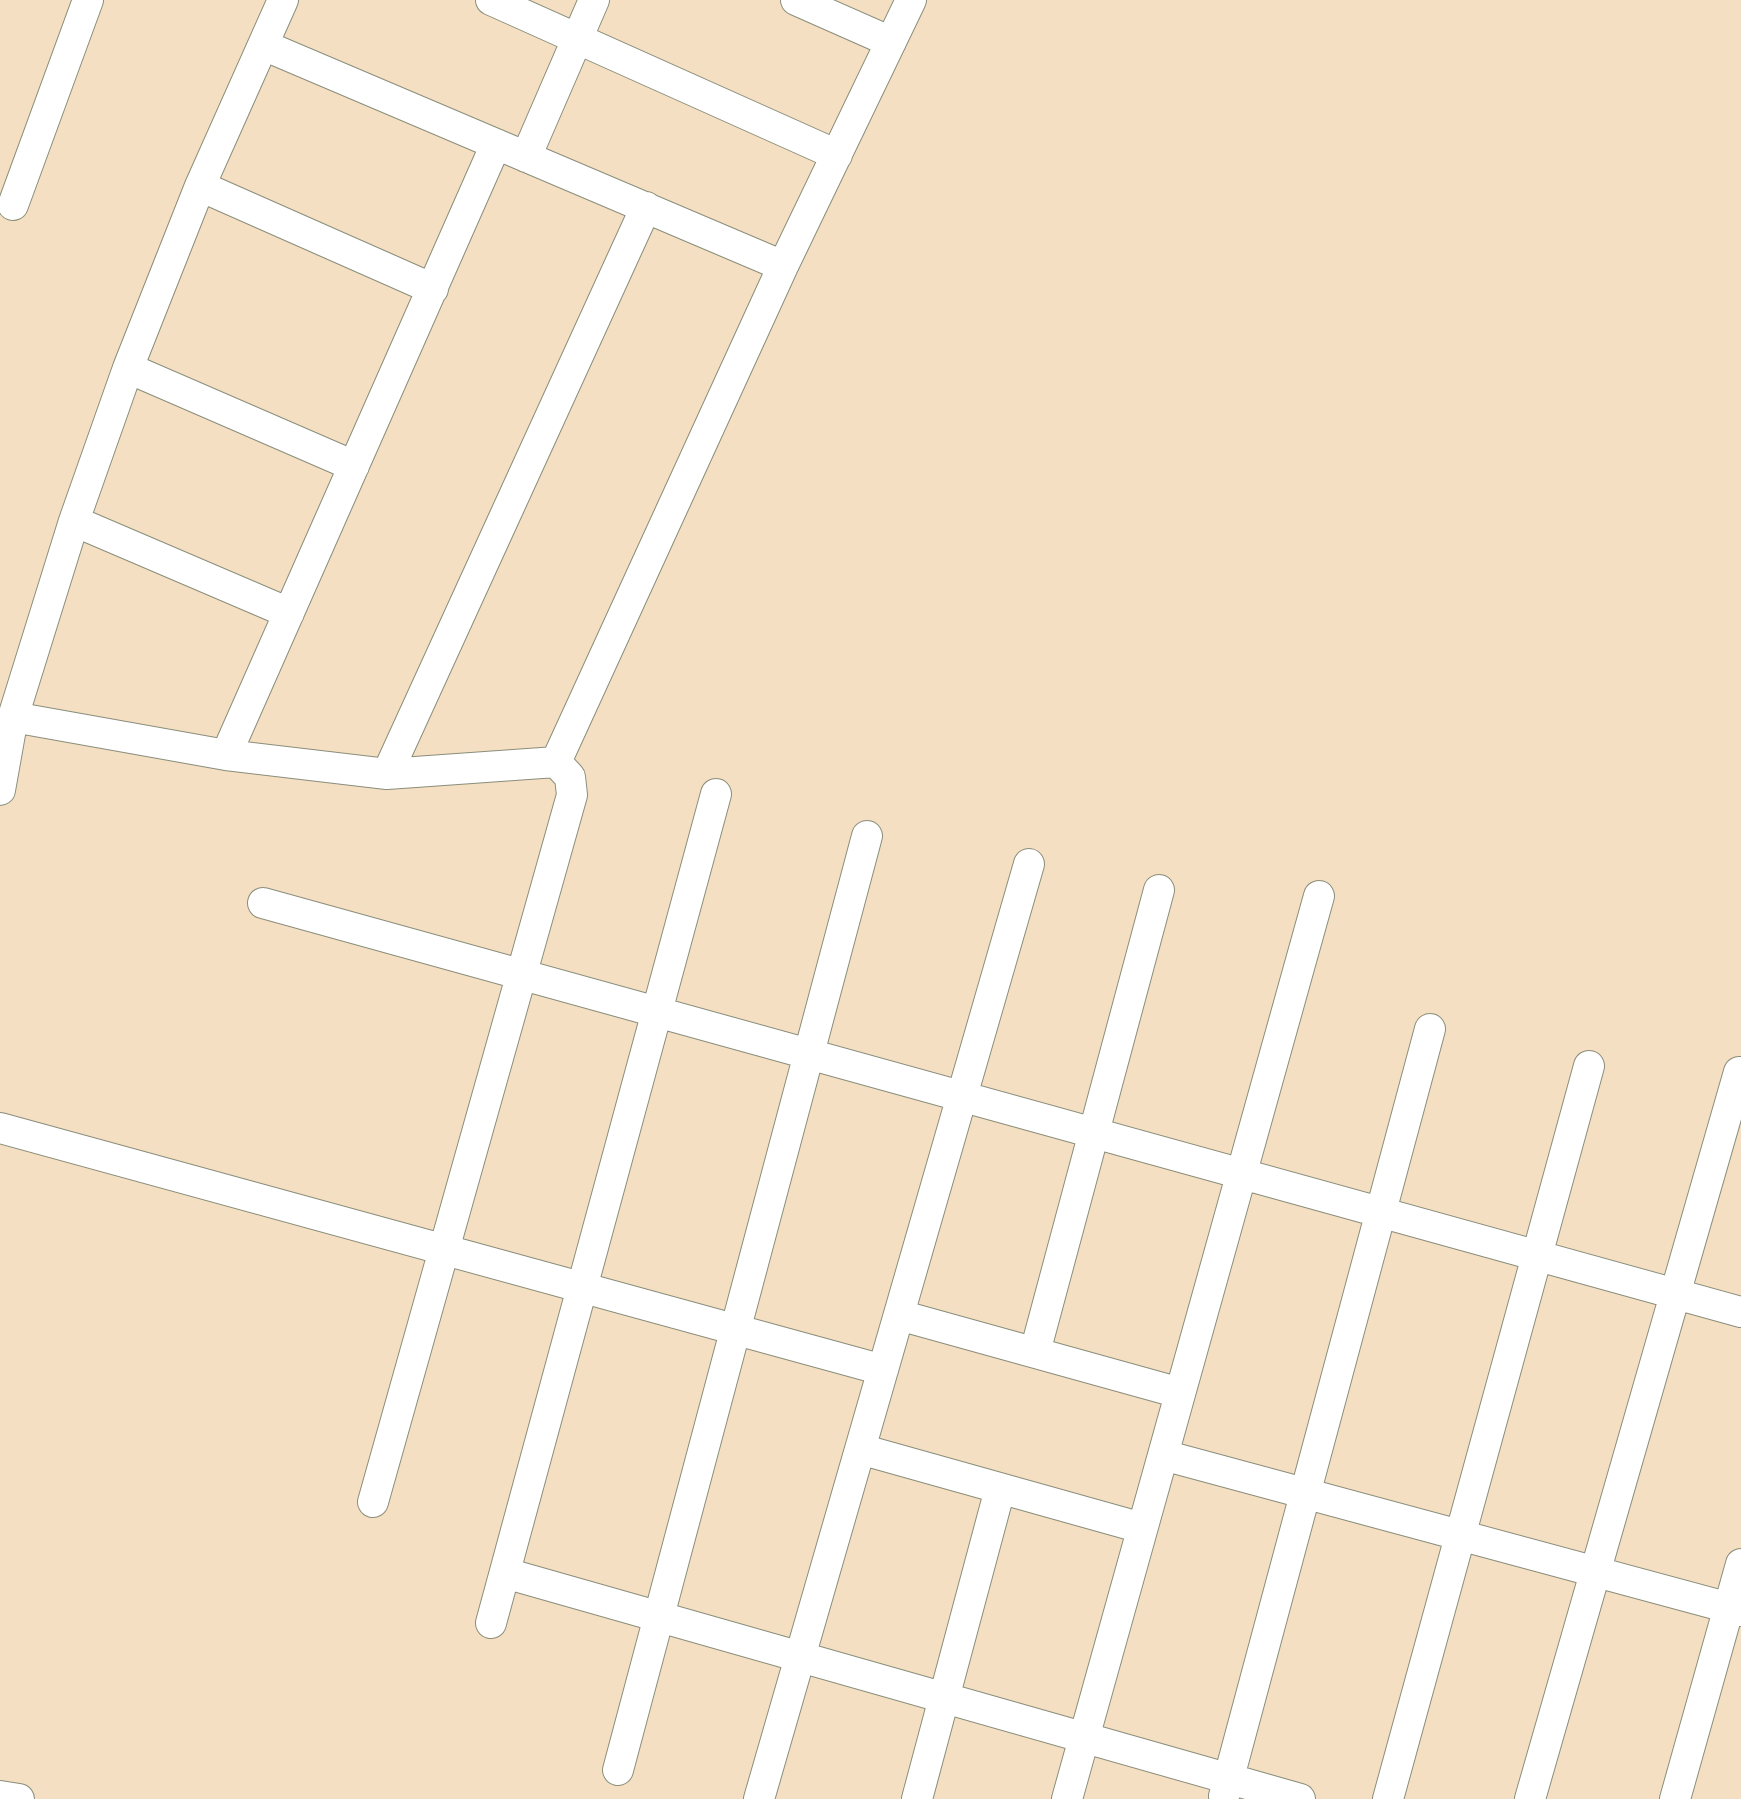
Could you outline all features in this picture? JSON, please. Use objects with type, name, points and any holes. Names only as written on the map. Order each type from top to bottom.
[{"type":"street","points":[[13,205],[88,0]]},
{"type":"street","points":[[0,790],[13,717],[74,521],[128,368],[200,186],[283,0]]},
{"type":"street","points":[[491,0],[836,155]]},
{"type":"street","points":[[526,157],[594,0]]},
{"type":"street","points":[[796,0],[891,42]]},
{"type":"street","points":[[556,762],[783,266],[911,0]]},
{"type":"street","points":[[263,45],[783,266]]},
{"type":"street","points":[[226,755],[496,144]]},
{"type":"street","points":[[200,186],[433,289]]},
{"type":"street","points":[[387,774],[646,207]]},
{"type":"street","points":[[128,368],[354,466]]},
{"type":"street","points":[[74,521],[289,613]]},
{"type":"street","points":[[13,717],[226,755],[387,774],[556,762]]},
{"type":"street","points":[[373,1502],[572,795],[570,777],[556,762]]},
{"type":"street","points":[[491,1623],[716,794]]},
{"type":"street","points":[[618,1770],[867,836]]},
{"type":"street","points":[[758,1799],[1029,864]]},
{"type":"street","points":[[1035,1352],[1159,890]]},
{"type":"street","points":[[1067,1799],[1319,896]]},
{"type":"street","points":[[263,903],[1741,1312]]},
{"type":"street","points":[[1226,1789],[1430,1029]]},
{"type":"street","points":[[1388,1799],[1589,1066]]},
{"type":"street","points":[[1530,1799],[1739,1072]]},
{"type":"street","points":[[0,1128],[883,1370]]},
{"type":"street","points":[[899,1315],[1180,1393]]},
{"type":"street","points":[[860,1450],[1142,1528]]},
{"type":"street","points":[[1163,1455],[1735,1610]]},
{"type":"street","points":[[917,1799],[1000,1489]]},
{"type":"street","points":[[1675,1799],[1735,1610],[1741,1564]]},
{"type":"street","points":[[505,1573],[1084,1738],[1226,1789],[1300,1799]]},
{"type":"street","points":[[0,1796],[19,1799]]}]
